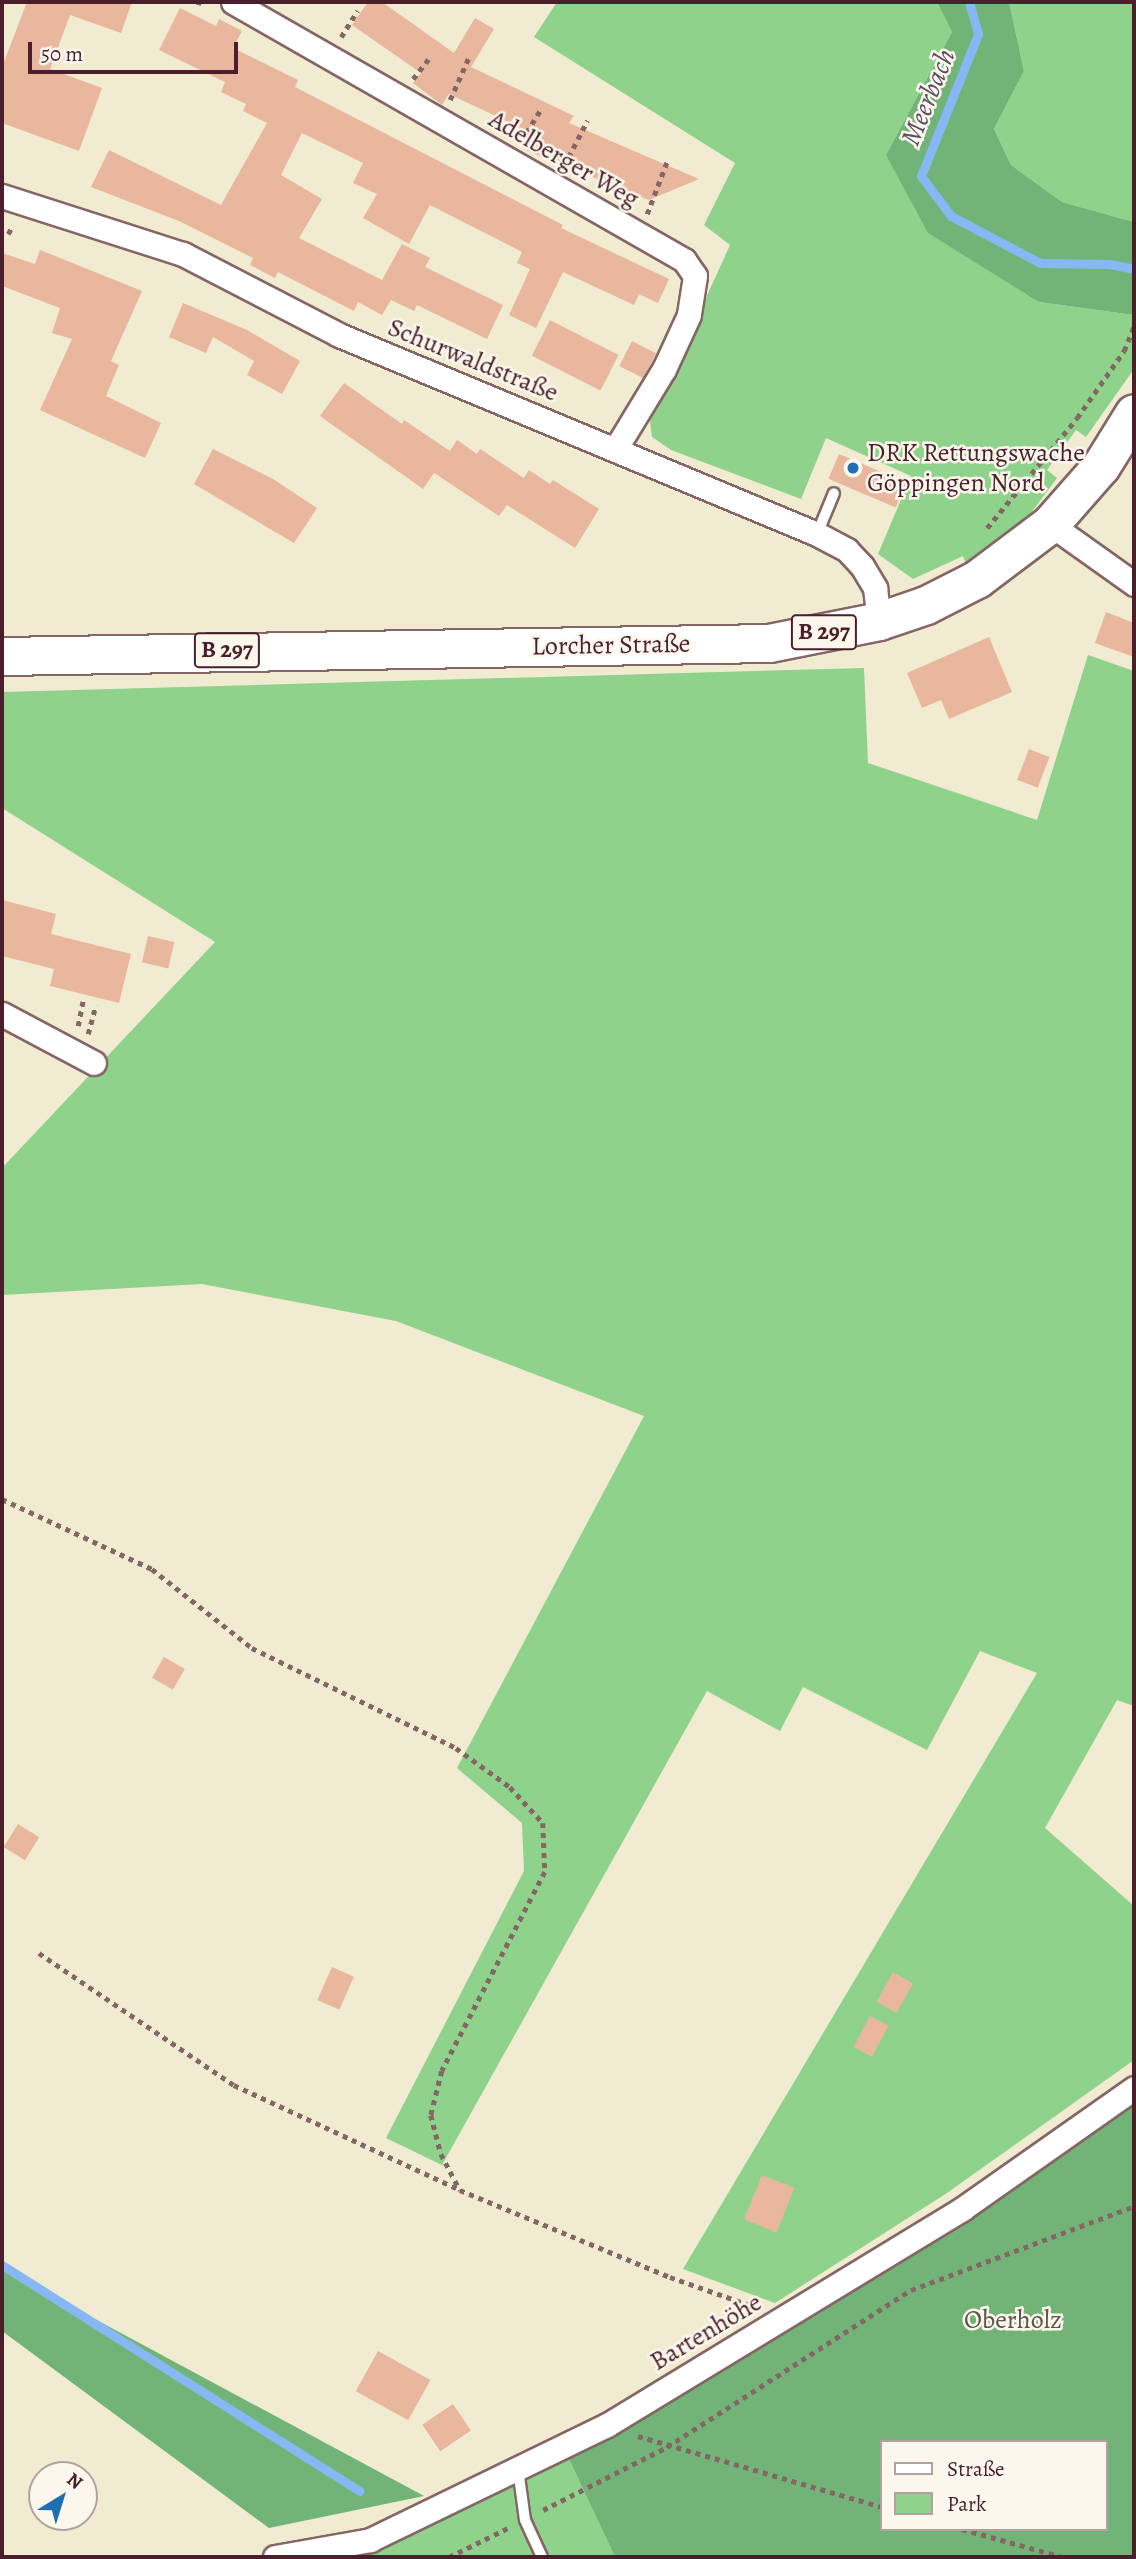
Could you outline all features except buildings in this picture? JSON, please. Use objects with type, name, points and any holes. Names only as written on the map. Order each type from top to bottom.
[{"type":"main road","name":"Lorcher Straße","points":[[2,656],[769,643],[879,621],[926,605],[977,579],[1050,524],[1101,466],[1134,413]]},
{"type":"street","name":"Adelberger Weg","points":[[233,2],[684,260],[695,276],[684,326],[664,369],[616,448]]},
{"type":"street","name":"Schurwaldstraße","points":[[2,196],[183,254],[339,335],[616,448],[817,534],[847,550],[862,566],[875,588],[879,621]]},
{"type":"street","points":[[1050,524],[1134,584]]},
{"type":"street","points":[[2,1014],[94,1063]]},
{"type":"street","name":"Bartenhöhe","points":[[275,2557],[370,2540],[607,2425],[962,2209],[1134,2088]]},
{"type":"lane","points":[[817,534],[834,493]]},
{"type":"lane","points":[[518,2469],[524,2520],[542,2557]]},
{"type":"path","points":[[438,118],[469,57]]},
{"type":"path","points":[[510,160],[540,110]]},
{"type":"path","points":[[554,185],[587,121]]},
{"type":"path","points":[[637,233],[667,159]]},
{"type":"path","points":[[984,532],[1077,418],[1124,351],[1134,326]]},
{"type":"path","points":[[2,1499],[152,1569],[252,1648],[456,1748],[510,1787],[543,1823],[545,1872],[442,2071],[430,2115],[441,2154],[460,2190]]},
{"type":"path","points":[[39,1953],[234,2085],[460,2190],[670,2277],[785,2318]]},
{"type":"path","points":[[449,2557],[667,2447],[911,2290],[1134,2206]]},
{"type":"path","points":[[607,2425],[667,2447],[880,2506]]},
{"type":"path","points":[[969,2531],[1063,2557]]},
{"type":"green space","points":[[557,2],[937,2],[952,32],[886,155],[1039,302],[1134,315],[1134,369],[1086,437],[1076,430],[1047,470],[1057,478],[1022,525],[966,564],[963,556],[913,579],[878,554],[911,476],[826,438],[801,499],[671,450],[652,437],[650,421],[730,245],[704,225],[735,163],[534,37]]},
{"type":"green space","points":[[937,2],[1009,2],[1024,71],[994,129],[1011,165],[1062,202],[1134,222],[1134,315],[1039,302],[928,233],[886,155],[952,32]]},
{"type":"green space","points":[[1009,2],[1134,2],[1134,222],[1062,202],[1011,165],[994,129],[1024,71]]},
{"type":"green space","points":[[1088,655],[1134,671],[1134,1706],[1117,1700],[1045,1828],[1134,1906],[1134,2060],[947,2193],[775,2303],[683,2269],[1037,1673],[980,1651],[927,1750],[803,1687],[780,1731],[707,1691],[442,2165],[386,2138],[524,1871],[522,1823],[457,1768],[644,1416],[396,1321],[202,1284],[2,1295],[2,1168],[215,942],[2,808],[2,692],[864,668],[868,763],[1037,820]]},
{"type":"green space","name":"Oberholz","points":[[1134,2088],[1134,2557],[615,2557],[568,2457]]},
{"type":"green space","points":[[2,2269],[424,2496],[269,2528],[2,2331]]},
{"type":"green space","points":[[568,2457],[615,2557],[304,2557]]},
{"type":"waterway","name":"Meerbach","points":[[969,2],[978,34],[921,176],[951,216],[1040,263],[1109,264],[1134,269]]},
{"type":"waterway","points":[[2,2265],[359,2491]]},
{"type":"place","name":"DRK Rettungswache Göppingen Nord","points":[[853,468]]}]
